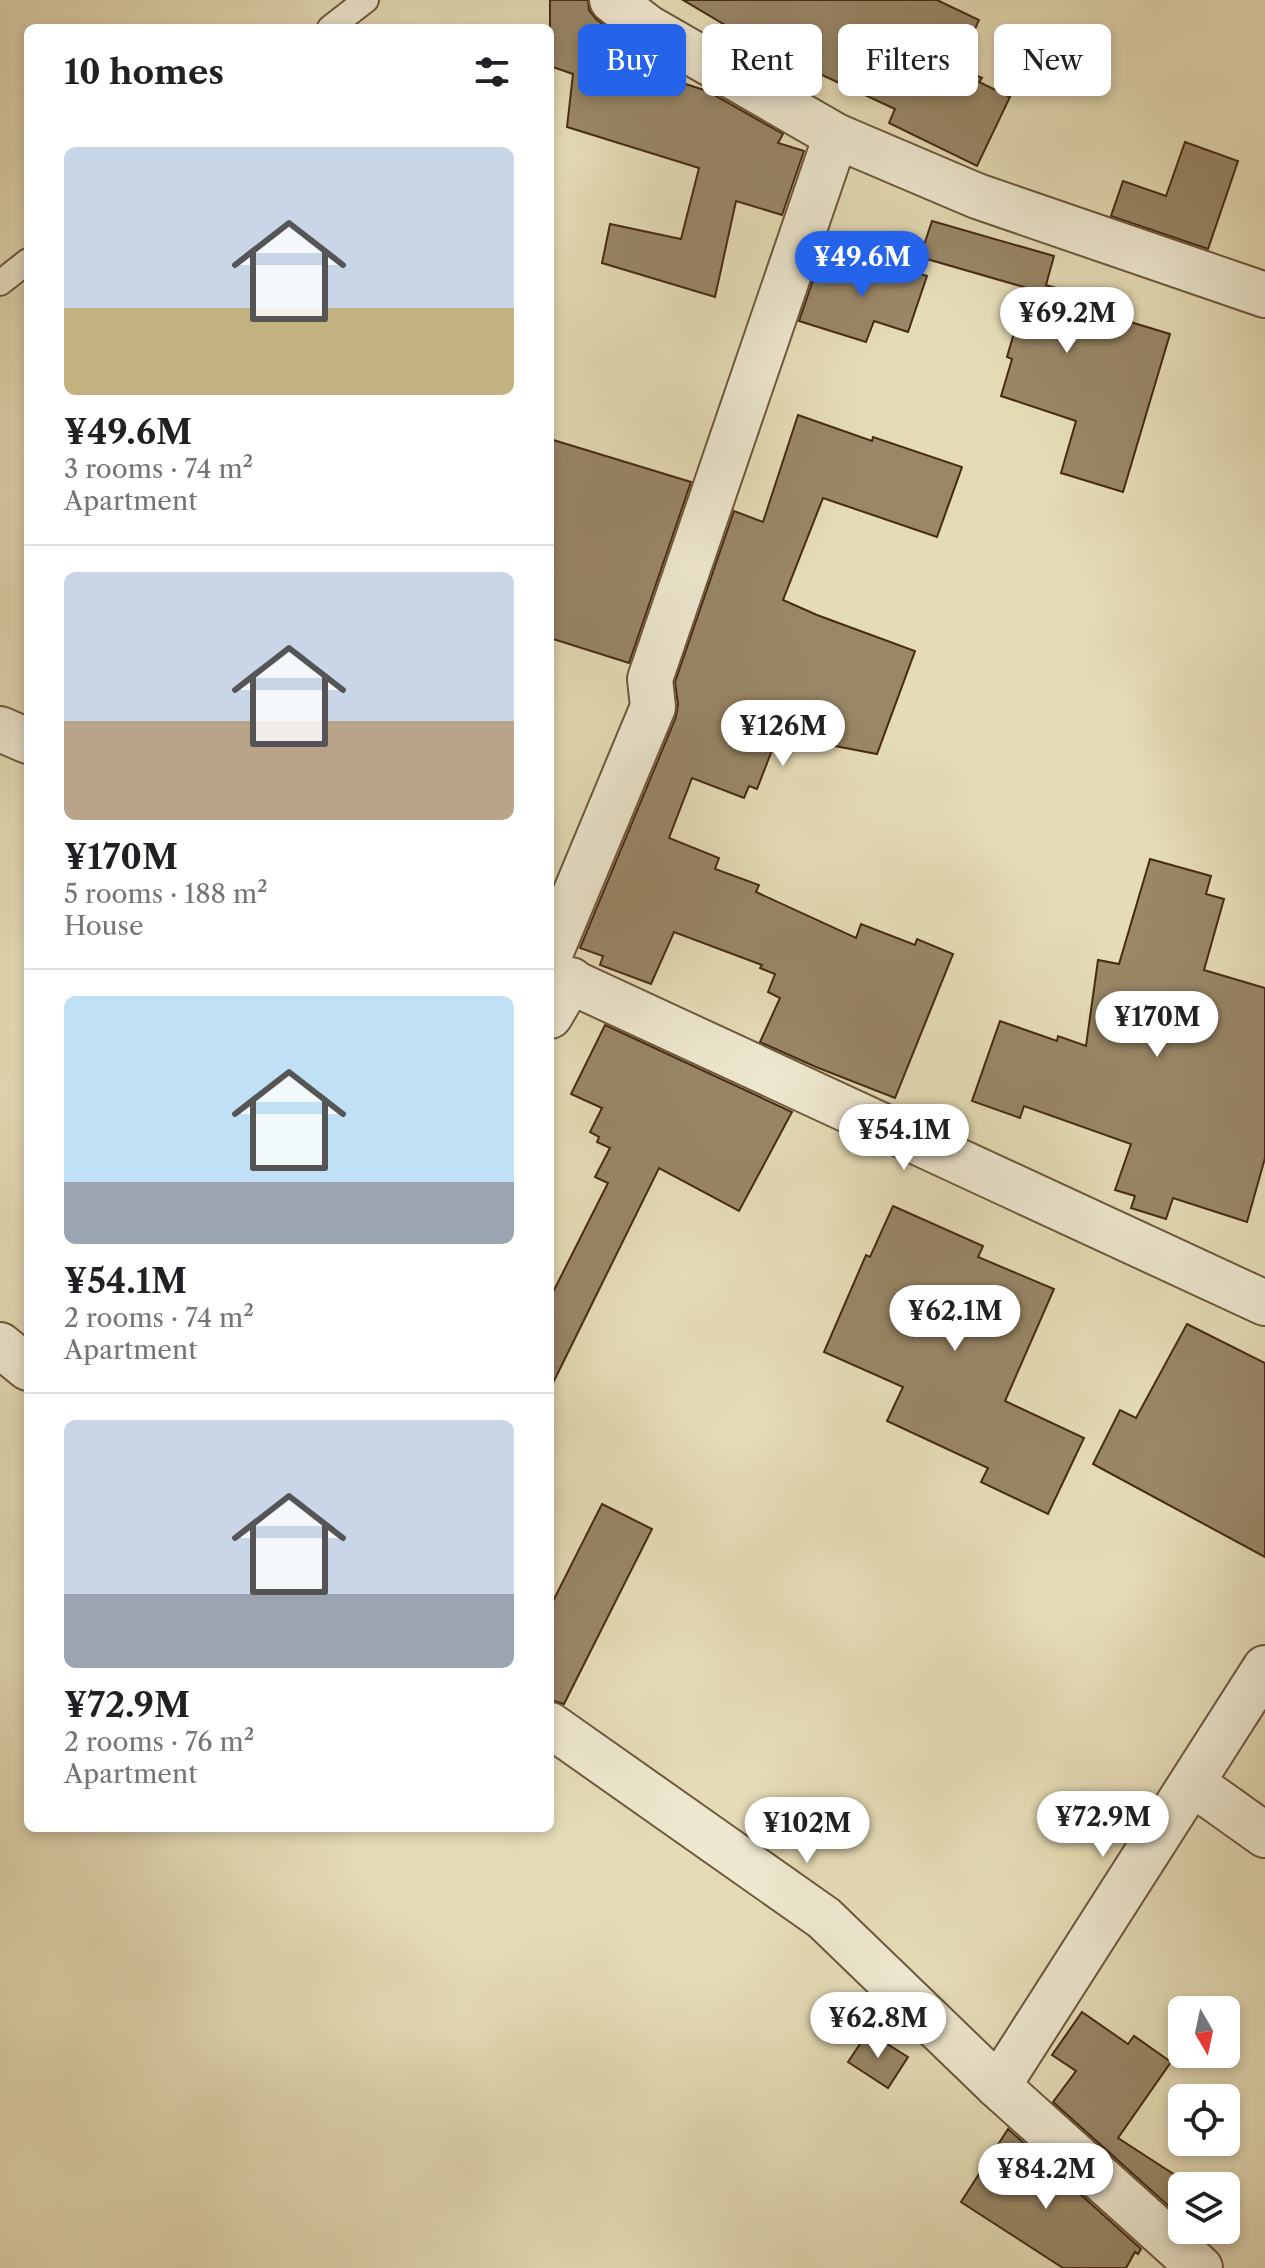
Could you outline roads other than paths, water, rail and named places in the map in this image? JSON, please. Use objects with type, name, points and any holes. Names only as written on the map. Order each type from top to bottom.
[{"type":"street","points":[[612,0],[647,27],[836,136],[977,196],[1265,295]]},
{"type":"street","points":[[836,136],[650,679],[653,707],[555,980],[1265,1303]]},
{"type":"street","points":[[0,729],[24,739]]},
{"type":"street","points":[[0,1345],[24,1365]]},
{"type":"street","points":[[998,2086],[1265,1668]]},
{"type":"street","points":[[554,1728],[824,1918],[998,2086],[1200,2268]]},
{"type":"street","points":[[1192,1783],[1265,1835]]},
{"type":"lane","points":[[335,24],[366,0]]},
{"type":"lane","points":[[0,283],[24,264]]}]
